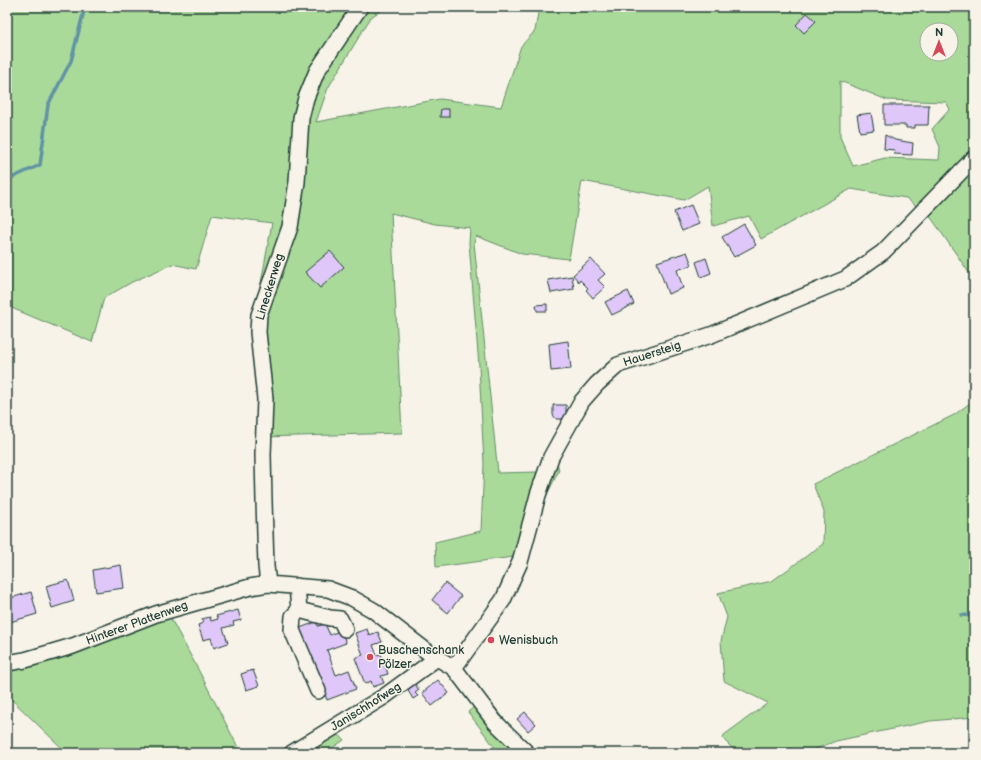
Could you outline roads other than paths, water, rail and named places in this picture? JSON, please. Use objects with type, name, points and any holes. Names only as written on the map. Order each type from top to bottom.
[{"type":"street","name":"Lineckerweg","points":[[268,584],[266,566],[263,470],[265,399],[258,332],[259,315],[290,227],[297,182],[302,118],[306,98],[317,71],[360,7]]},
{"type":"street","name":"Hauersteig","points":[[454,668],[503,600],[520,562],[538,495],[552,458],[582,401],[597,384],[618,365],[712,335],[845,279],[883,252],[974,158]]},
{"type":"street","name":"Hinterer Plattenweg","points":[[8,661],[40,656],[73,646],[180,606],[250,587],[268,584],[328,589],[352,598],[373,610],[429,653],[454,668]]},
{"type":"street","points":[[297,586],[299,610],[293,616],[292,630],[318,691]]},
{"type":"street","points":[[299,610],[340,619],[345,630]]},
{"type":"street","name":"Janischhofweg","points":[[292,753],[385,696],[437,658]]},
{"type":"street","points":[[454,668],[495,722],[527,753]]},
{"type":"waterway","points":[[7,180],[40,165],[48,105],[71,61],[85,7]]},
{"type":"waterway","points":[[961,615],[974,616]]},
{"type":"place","name":"Wenisbuch","points":[[491,640]]},
{"type":"place","name":"Buschenschank Pölzer","points":[[370,657]]}]
